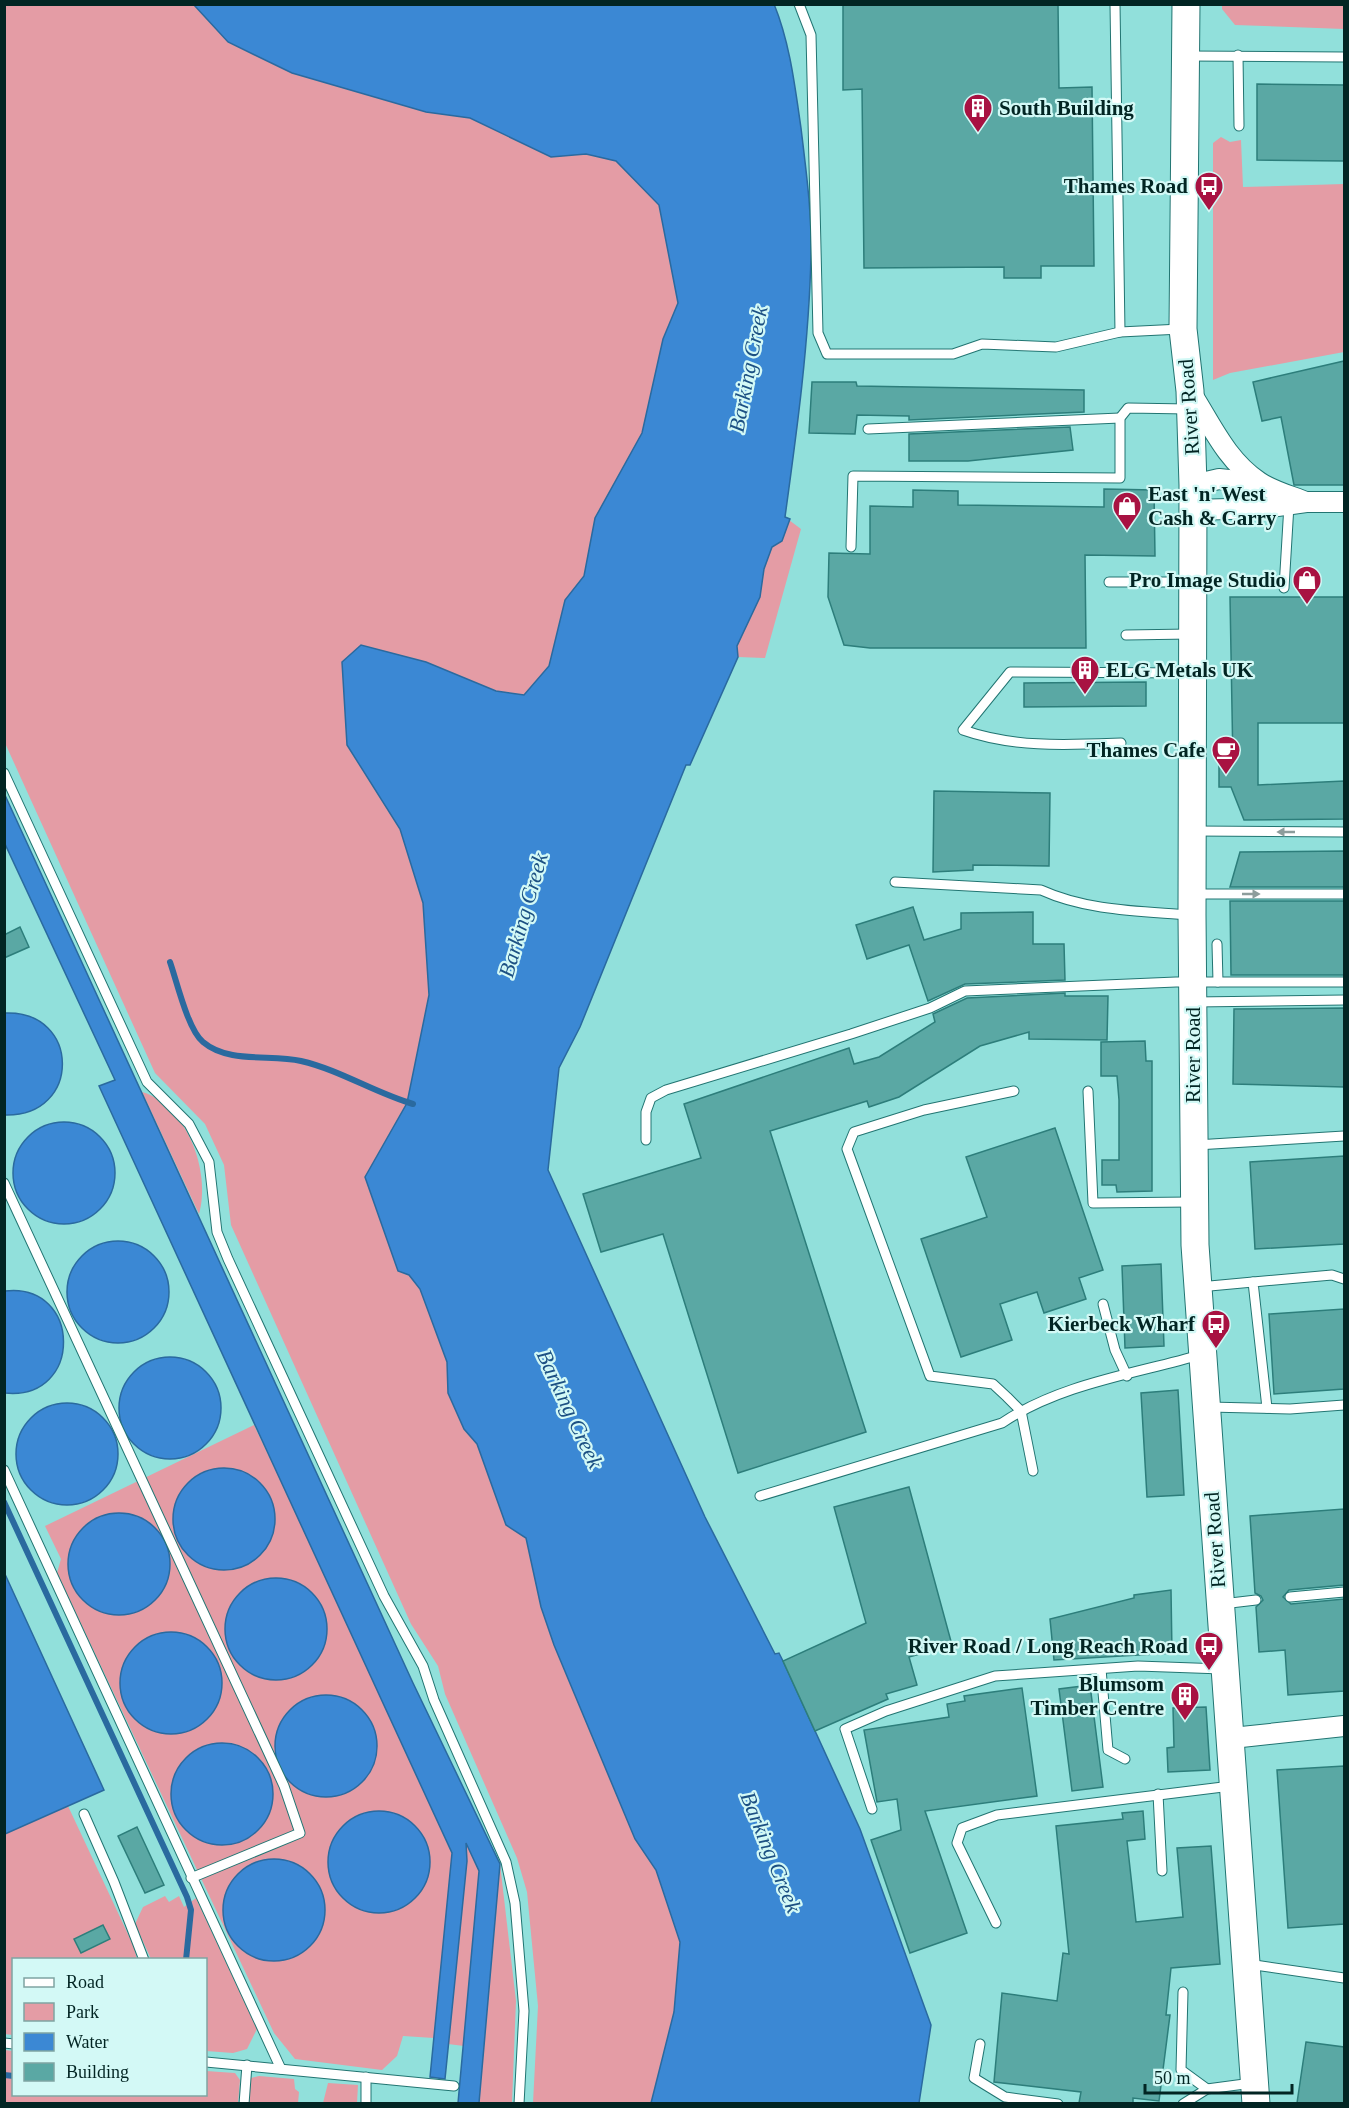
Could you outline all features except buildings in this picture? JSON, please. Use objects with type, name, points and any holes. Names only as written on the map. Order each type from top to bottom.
[{"type":"street","name":"River Road","points":[[1186,4],[1183,329],[1190,400],[1193,497],[1192,904],[1201,989],[1193,1146],[1194,1202],[1206,1407],[1224,1669],[1232,1737],[1255,2093]]},
{"type":"street","points":[[1190,400],[1221,444],[1245,472],[1298,503]]},
{"type":"street","points":[[1193,497],[1219,479],[1261,483]]},
{"type":"street","points":[[1193,497],[1264,508],[1298,503],[1344,502]]},
{"type":"street","points":[[1232,1737],[1344,1726]]},
{"type":"lane","points":[[799,4],[811,35],[818,333],[827,354],[953,354],[982,344],[1056,347],[1120,332],[1183,329]]},
{"type":"lane","points":[[1115,4],[1120,332]]},
{"type":"lane","points":[[1238,55],[1239,126]]},
{"type":"lane","points":[[1186,56],[1344,57]]},
{"type":"lane","points":[[851,547],[853,476],[1120,478],[1120,418],[1128,408],[1190,400]]},
{"type":"lane","points":[[868,429],[1120,418]]},
{"type":"lane","points":[[1284,588],[1298,503]]},
{"type":"lane","points":[[1109,582],[1193,582]]},
{"type":"lane","points":[[1126,635],[1192,634]]},
{"type":"lane","points":[[1121,743],[1044,745],[980,736],[963,730],[1010,672],[1164,675],[1192,673]]},
{"type":"lane","points":[[4,773],[147,1082],[189,1124],[209,1162],[217,1232],[228,1259],[384,1596],[423,1666],[434,1700],[506,1862],[515,1903],[524,2011],[519,2103]]},
{"type":"lane","points":[[1193,831],[1344,832]]},
{"type":"lane","points":[[895,882],[1041,890],[1060,898],[1133,911],[1192,904],[1344,894]]},
{"type":"lane","points":[[1201,989],[1217,944]]},
{"type":"lane","points":[[646,1140],[646,1112],[651,1098],[666,1090],[885,1023],[930,1008],[965,991],[1201,989],[1344,982]]},
{"type":"lane","points":[[1201,989],[1344,1000]]},
{"type":"lane","points":[[1014,1091],[924,1110],[854,1132],[847,1149],[930,1376],[993,1384],[1021,1411],[1033,1471]]},
{"type":"lane","points":[[1088,1091],[1093,1203],[1194,1202]]},
{"type":"lane","points":[[1193,1146],[1344,1136]]},
{"type":"lane","points":[[4,1183],[284,1786],[300,1833],[192,1878]]},
{"type":"lane","points":[[1198,1287],[1332,1275],[1344,1280]]},
{"type":"lane","points":[[1253,1282],[1267,1408]]},
{"type":"lane","points":[[1103,1304],[1115,1350],[1127,1376]]},
{"type":"lane","points":[[760,1496],[1002,1423],[1021,1411],[1069,1390],[1203,1354]]},
{"type":"lane","points":[[1206,1407],[1267,1408],[1344,1405]]},
{"type":"lane","points":[[4,1470],[281,2068]]},
{"type":"lane","points":[[1290,1597],[1344,1592]]},
{"type":"lane","points":[[1220,1604],[1256,1600]]},
{"type":"lane","points":[[872,1809],[845,1729],[886,1711],[995,1676],[1138,1666],[1224,1669]]},
{"type":"lane","points":[[1101,1669],[1108,1750],[1125,1759]]},
{"type":"lane","points":[[996,1923],[973,1881],[957,1843],[963,1828],[997,1815],[1234,1785]]},
{"type":"lane","points":[[1158,1794],[1162,1871]]},
{"type":"lane","points":[[84,1814],[144,1958]]},
{"type":"lane","points":[[1245,1963],[1344,1978]]},
{"type":"lane","points":[[1183,1992],[1181,2070],[1207,2089],[1255,2093]]},
{"type":"lane","points":[[980,2044],[974,2078],[1005,2097],[1058,2103]]},
{"type":"lane","points":[[207,2062],[454,2086]]},
{"type":"lane","points":[[244,2103],[247,2065]]},
{"type":"lane","points":[[366,2077],[366,2103]]},
{"type":"lane","points":[[1183,2103],[1207,2089]]},
{"type":"green space","points":[[4,5],[318,5],[555,97],[726,223],[573,688],[453,758],[680,1869],[696,2103],[533,2103],[538,2006],[527,1892],[517,1858],[445,1694],[438,1666],[411,1624],[231,1225],[224,1165],[205,1124],[155,1073],[5,743]]},
{"type":"green space","points":[[1222,5],[1344,5],[1344,29],[1235,25],[1222,9]]},
{"type":"green space","points":[[1221,137],[1230,142],[1241,140],[1243,187],[1344,184],[1344,352],[1230,373],[1213,380],[1213,143]]},
{"type":"green space","points":[[799,415],[785,517],[801,529],[765,658],[738,657],[737,646],[760,597],[749,535]]},
{"type":"green space","points":[[142,1092],[158,1099],[172,1111],[192,1142],[201,1179],[202,1197],[199,1214]]},
{"type":"green space","points":[[254,1425],[329,1582],[452,1854],[434,2038],[403,2036],[397,2056],[382,2070],[295,2059],[274,2033],[57,1573],[61,1559],[45,1526]]},
{"type":"green space","points":[[68,1806],[134,1947],[137,1958],[12,1958],[12,2035],[4,2034],[4,1834]]},
{"type":"green space","points":[[465,1841],[479,1871],[479,1888],[464,2046],[448,2044],[467,1861]]},
{"type":"green space","points":[[500,1864],[516,2001],[512,2103],[479,2104]]},
{"type":"green space","points":[[165,1896],[169,1902],[179,1896],[184,1907],[196,1898],[257,2029],[247,2049],[233,2053],[207,2051],[207,1958],[151,1958],[135,1924],[143,1907]]},
{"type":"green space","points":[[5,2050],[12,2051],[12,2096],[207,2096],[207,2071],[235,2073],[240,2080],[238,2103],[5,2103]]},
{"type":"green space","points":[[259,2076],[294,2079],[295,2089],[299,2092],[298,2103],[249,2103],[251,2078]]},
{"type":"green space","points":[[328,2083],[358,2085],[357,2103],[323,2103]]},
{"type":"water","name":"Barking Creek","points":[[774,4],[784,34],[794,81],[807,176],[811,239],[805,354],[785,517],[790,519],[782,541],[772,547],[764,569],[760,597],[737,646],[738,657],[690,765],[686,765],[580,1027],[559,1068],[548,1170],[705,1517],[775,1654],[779,1653],[783,1661],[860,1829],[931,2025],[919,2103],[651,2103],[674,2012],[680,1942],[656,1870],[635,1839],[554,1645],[541,1607],[526,1538],[506,1525],[477,1444],[464,1429],[448,1393],[447,1362],[420,1289],[409,1275],[398,1271],[365,1177],[407,1103],[429,995],[423,903],[400,829],[347,745],[342,662],[361,645],[426,662],[496,691],[524,695],[549,666],[565,600],[584,576],[595,518],[642,433],[663,339],[678,303],[659,205],[616,161],[586,154],[551,157],[470,118],[426,112],[292,73],[228,42],[194,5]]},
{"type":"water","points":[[4,793],[413,1683],[500,1864],[479,2103],[458,2103],[479,1871],[466,1843],[467,1861],[445,2079],[430,2077],[452,1853],[99,1086],[115,1080],[5,844]]},
{"type":"water","points":[[5,1013],[30,1017],[48,1028],[59,1044],[62,1064],[59,1083],[48,1099],[30,1111],[5,1115]]},
{"type":"water","points":[[64,1122],[84,1126],[100,1137],[111,1153],[115,1173],[111,1193],[100,1209],[84,1220],[64,1224],[44,1220],[28,1209],[17,1193],[13,1173],[17,1153],[28,1137],[44,1126]]},
{"type":"water","points":[[118,1241],[138,1245],[154,1256],[165,1272],[169,1292],[165,1312],[154,1328],[138,1339],[118,1343],[98,1339],[82,1328],[71,1312],[67,1292],[71,1272],[82,1256],[98,1245]]},
{"type":"water","points":[[5,1291],[30,1293],[49,1304],[60,1321],[64,1342],[60,1362],[49,1379],[31,1391],[5,1393]]},
{"type":"water","points":[[170,1357],[190,1361],[206,1372],[217,1388],[221,1408],[217,1428],[206,1444],[190,1455],[170,1459],[150,1455],[134,1444],[123,1428],[119,1408],[123,1388],[134,1372],[150,1361]]},
{"type":"water","points":[[67,1403],[87,1407],[103,1418],[114,1434],[118,1454],[114,1474],[103,1490],[87,1501],[67,1505],[47,1501],[31,1490],[20,1474],[16,1454],[20,1434],[31,1418],[47,1407]]},
{"type":"water","points":[[224,1468],[244,1472],[260,1483],[271,1499],[275,1519],[271,1539],[260,1555],[244,1566],[224,1570],[204,1566],[188,1555],[177,1539],[173,1519],[177,1499],[188,1483],[204,1472]]},
{"type":"water","points":[[119,1513],[139,1517],[155,1528],[166,1544],[170,1564],[166,1584],[155,1600],[139,1611],[119,1615],[99,1611],[83,1600],[72,1584],[68,1564],[72,1544],[83,1528],[99,1517]]},
{"type":"water","points":[[4,1572],[104,1790],[5,1834],[4,1834]]},
{"type":"water","points":[[276,1578],[296,1582],[312,1593],[323,1609],[327,1629],[323,1649],[312,1665],[296,1676],[276,1680],[256,1676],[240,1665],[229,1649],[225,1629],[229,1609],[240,1593],[256,1582]]},
{"type":"water","points":[[171,1632],[191,1636],[207,1647],[218,1663],[222,1683],[218,1703],[207,1719],[191,1730],[171,1734],[151,1730],[135,1719],[124,1703],[120,1683],[124,1663],[135,1647],[151,1636]]},
{"type":"water","points":[[326,1695],[346,1699],[362,1710],[373,1726],[377,1746],[373,1766],[362,1782],[346,1793],[326,1797],[306,1793],[290,1782],[279,1766],[275,1746],[279,1726],[290,1710],[306,1699]]},
{"type":"water","points":[[222,1743],[242,1747],[258,1758],[269,1774],[273,1794],[269,1814],[258,1830],[242,1841],[222,1845],[202,1841],[186,1830],[175,1814],[171,1794],[175,1774],[186,1758],[202,1747]]},
{"type":"water","points":[[379,1811],[399,1815],[415,1826],[426,1842],[430,1862],[426,1882],[415,1898],[399,1909],[379,1913],[359,1909],[343,1898],[332,1882],[328,1862],[332,1842],[343,1826],[359,1815]]},
{"type":"water","points":[[274,1859],[294,1863],[310,1874],[321,1890],[325,1910],[321,1930],[310,1946],[294,1957],[274,1961],[254,1957],[238,1946],[227,1930],[223,1910],[227,1890],[238,1874],[254,1863]]},
{"type":"waterway","points":[[170,962],[192,1027],[203,1042],[213,1049],[238,1056],[301,1061],[413,1104]]},
{"type":"waterway","points":[[4,1502],[187,1897],[191,1910],[186,1958]]},
{"type":"waterway","points":[[4,2075],[12,2076]]},
{"type":"place","name":"South Building","points":[[978,134]]},
{"type":"place","name":"Thames Road","points":[[1209,212]]},
{"type":"place","name":"East 'n' West Cash & Carry","points":[[1127,532]]},
{"type":"place","name":"Pro Image Studio","points":[[1307,606]]},
{"type":"place","name":"ELG Metals UK","points":[[1085,696]]},
{"type":"place","name":"Thames Cafe","points":[[1226,776]]},
{"type":"place","name":"Kierbeck Wharf","points":[[1216,1350]]},
{"type":"place","name":"River Road / Long Reach Road","points":[[1209,1672]]},
{"type":"place","name":"Blumsom Timber Centre","points":[[1185,1722]]}]
